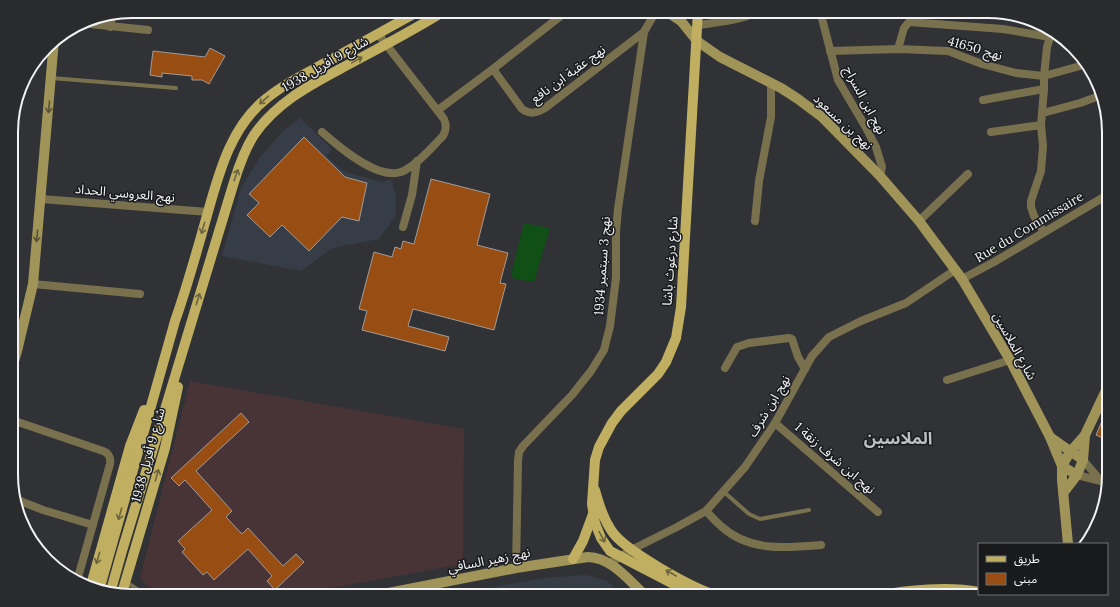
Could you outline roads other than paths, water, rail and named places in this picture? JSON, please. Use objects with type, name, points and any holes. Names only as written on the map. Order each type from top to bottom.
[{"type":"main road","name":"شارع 9 أفريل 1938","points":[[92,581],[130,446],[188,285],[208,212],[228,152],[241,125],[267,97],[298,78],[407,18]]},
{"type":"main road","name":"شارع 9 أفريل 1938","points":[[112,587],[241,161],[254,136],[268,117],[281,105],[311,85],[430,18]]},
{"type":"main road","name":"شارع درغوث باشا","points":[[683,589],[610,550],[601,538],[595,523],[592,504],[595,460],[605,435],[622,411],[658,374],[666,362],[676,338],[681,307],[698,18]]},
{"type":"main road","name":"شارع 9 أفريل 1938","points":[[101,584],[175,321]]},
{"type":"main road","name":"شارع 9 أفريل 1938","points":[[124,588],[165,448],[191,322]]},
{"type":"main road","name":"شارع درغوث باشا","points":[[594,486],[604,519],[619,541],[631,550],[689,584],[701,589]]},
{"type":"main road","points":[[573,559],[583,541],[593,512]]},
{"type":"street","points":[[438,110],[558,18]]},
{"type":"street","name":"نهج عقبة ابن نافع","points":[[493,69],[522,109],[526,112],[535,113],[545,108],[644,32],[652,18]]},
{"type":"street","name":"نهج بن مسعود","points":[[676,18],[681,21],[697,41],[720,57],[798,98],[822,117],[880,176],[919,221],[955,270]]},
{"type":"street","points":[[698,25],[740,18]]},
{"type":"street","name":"نهج ابن السراج","points":[[822,18],[838,80],[866,126],[876,147],[882,166],[880,176]]},
{"type":"street","points":[[110,27],[111,20]]},
{"type":"street","points":[[898,49],[904,28],[909,22],[1044,33]]},
{"type":"street","points":[[94,25],[148,30]]},
{"type":"street","name":"نهج 3 سبتمبر 1934","points":[[516,568],[518,461],[520,452],[523,446],[572,395],[591,371],[604,350],[610,326],[616,278],[616,232],[618,209],[644,32]]},
{"type":"street","points":[[322,132],[343,150],[379,171],[392,174],[402,171],[417,161],[443,136],[446,131],[446,124],[438,110],[378,34]]},
{"type":"street","points":[[1044,232],[1034,216],[1031,201],[1041,171],[1043,146],[1041,125],[1043,113],[1044,76],[1051,37]]},
{"type":"street","name":"نهج 41650","points":[[830,51],[898,49],[948,51],[982,64],[1016,73],[1044,76],[1081,66]]},
{"type":"street","points":[[18,347],[32,284],[41,199],[53,50]]},
{"type":"street","points":[[755,222],[759,181],[771,117],[771,84]]},
{"type":"street","points":[[983,100],[1044,89]]},
{"type":"street","points":[[1043,113],[1097,97]]},
{"type":"street","points":[[991,132],[1041,125]]},
{"type":"street","points":[[403,227],[412,196],[417,161]]},
{"type":"street","points":[[919,221],[968,174]]},
{"type":"street","name":"Rue du Commissaire","points":[[962,279],[994,262],[1102,198]]},
{"type":"street","name":"نهج العروسي الحداد","points":[[41,199],[208,212]]},
{"type":"street","name":"شارع الملاسين","points":[[955,270],[962,279],[1010,360],[1050,437],[1062,466],[1068,543]]},
{"type":"street","name":"نهج ابن شرف","points":[[610,563],[631,550],[706,511],[745,467],[775,423],[812,356],[829,337],[861,321],[906,303],[955,270]]},
{"type":"street","points":[[32,284],[140,294]]},
{"type":"street","points":[[724,368],[737,347],[749,343],[790,338],[794,342],[798,357],[805,368]]},
{"type":"street","points":[[947,380],[1010,360]]},
{"type":"street","points":[[1102,399],[1085,435],[1070,452],[1062,466],[1077,475],[1102,481]]},
{"type":"street","points":[[18,422],[107,453],[110,458],[110,464],[79,575]]},
{"type":"street","name":"نهج ابن شرف زنقة 1","points":[[775,423],[878,512]]},
{"type":"street","points":[[1064,492],[1077,475],[1083,460],[1085,435]]},
{"type":"street","name":"شارع الملاسين","points":[[1050,437],[1083,460]]},
{"type":"street","points":[[1083,460],[1102,480]]},
{"type":"street","points":[[21,502],[43,510],[93,525]]},
{"type":"street","points":[[706,511],[722,527],[734,536],[758,546],[783,548],[821,545]]},
{"type":"street","name":"نهج زهير السافي","points":[[409,589],[516,568],[573,559],[594,557],[610,563]]},
{"type":"street","points":[[610,563],[637,588]]},
{"type":"lane","points":[[51,78],[176,88]]},
{"type":"lane","points":[[724,492],[749,514],[760,519],[809,510]]},
{"type":"lane","points":[[126,582],[137,589]]},
{"type":"district","name":"الملاسين","points":[[898,438]]}]
